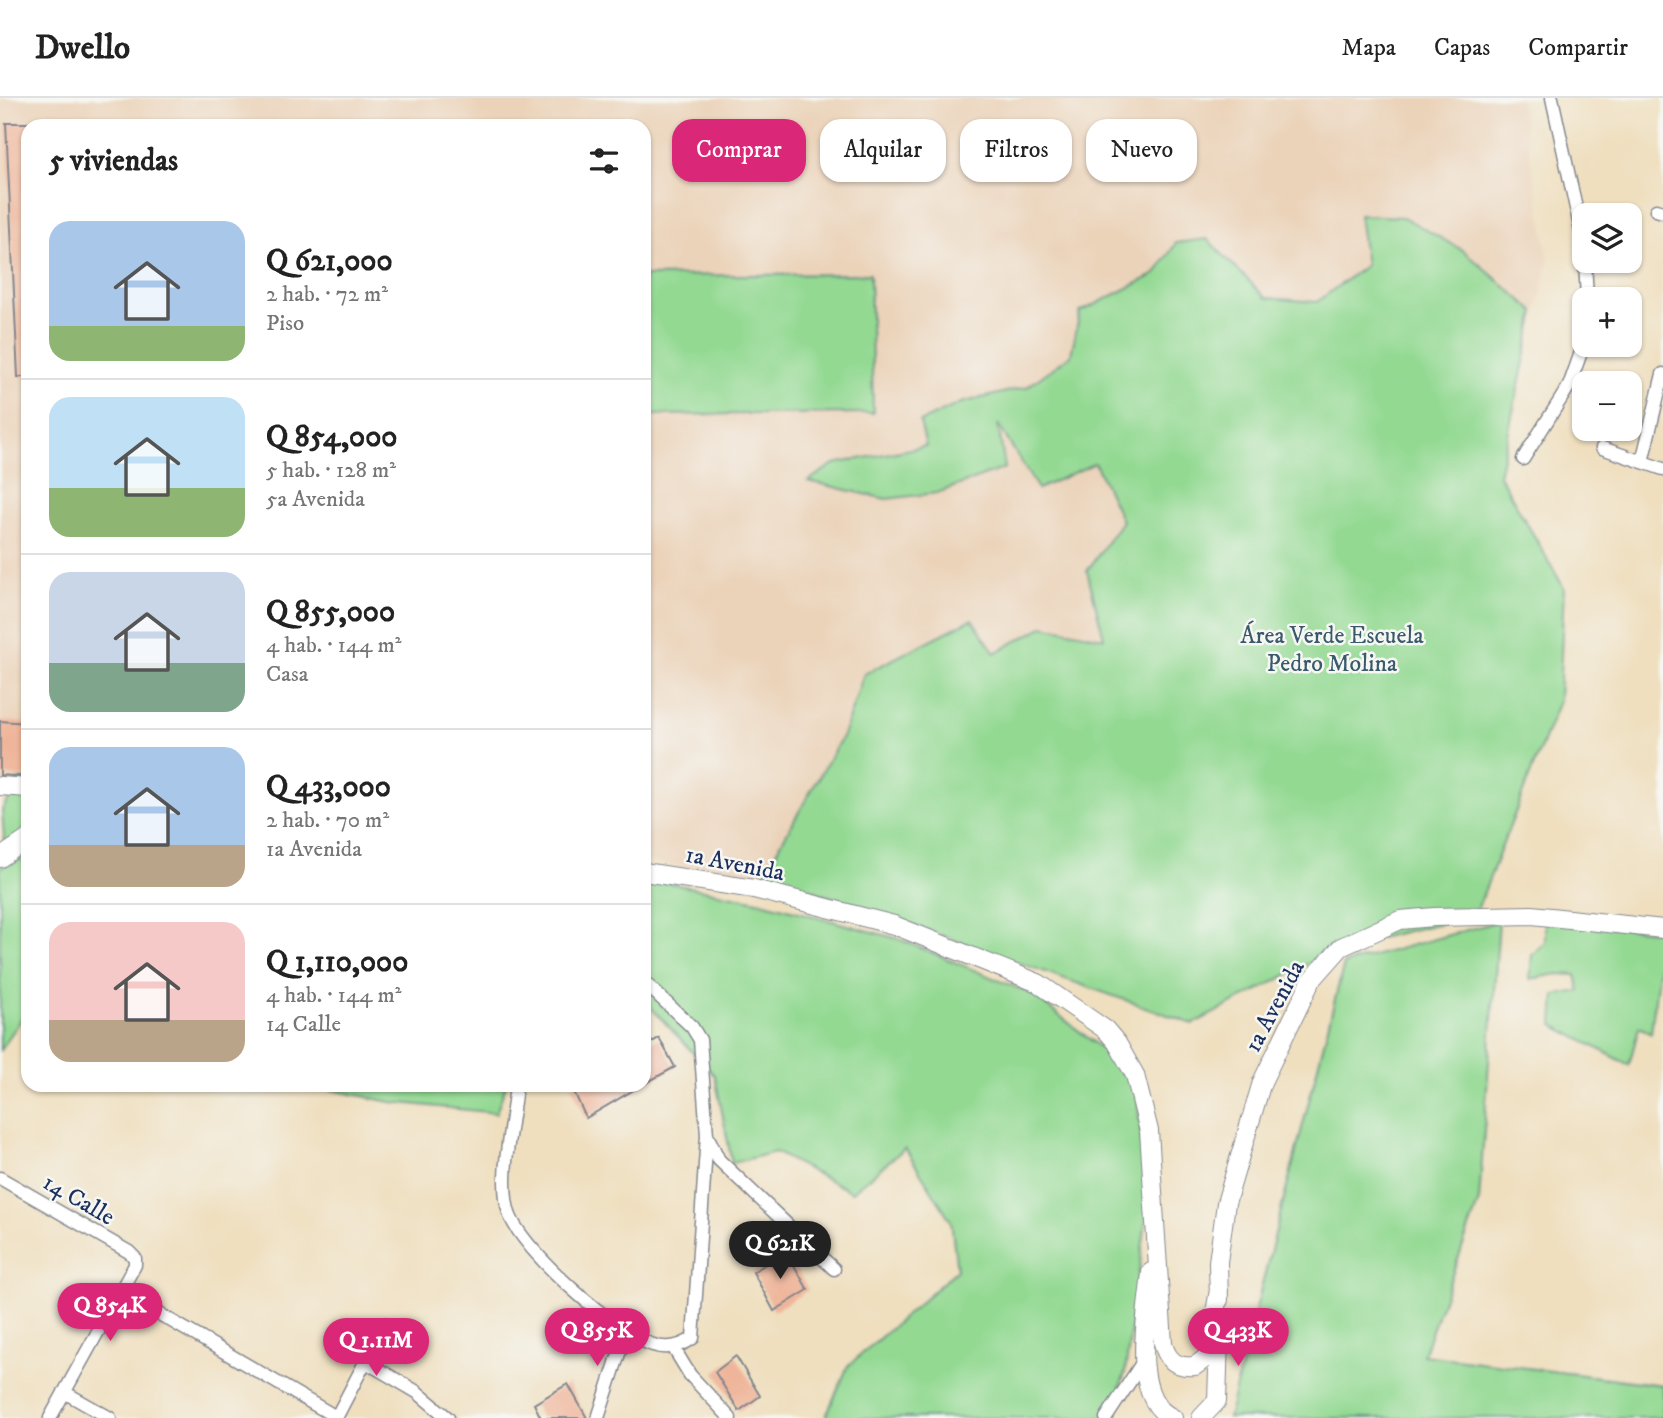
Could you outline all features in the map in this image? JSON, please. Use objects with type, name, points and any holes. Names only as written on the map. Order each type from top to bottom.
[{"type":"main road","points":[[0,786],[21,788]]},
{"type":"main road","points":[[0,858],[21,844]]},
{"type":"main road","name":"1a Avenida","points":[[651,873],[754,889],[894,925],[1038,983],[1089,1016],[1117,1043],[1135,1076],[1149,1131],[1163,1343],[1165,1352],[1175,1364],[1195,1366],[1207,1357],[1219,1290]]},
{"type":"main road","name":"1a Avenida","points":[[1200,1418],[1217,1401],[1220,1242],[1226,1203],[1262,1082],[1311,981],[1341,947],[1400,920],[1434,917],[1532,915],[1663,929]]},
{"type":"main road","name":"1a Avenida","points":[[1156,1206],[1144,1360],[1146,1384],[1155,1404],[1173,1418]]},
{"type":"street","points":[[1552,98],[1575,203]]},
{"type":"street","points":[[1523,459],[1569,386],[1579,357]]},
{"type":"street","points":[[1642,462],[1662,374]]},
{"type":"street","points":[[1602,448],[1663,469]]},
{"type":"street","points":[[515,1092],[506,1191],[512,1219],[528,1245],[594,1308],[653,1345],[682,1346],[693,1338],[707,1135],[700,1040],[692,1027],[651,989]]},
{"type":"street","points":[[707,1135],[719,1160],[737,1179],[834,1269]]},
{"type":"street","name":"14 Calle","points":[[0,1178],[129,1252],[135,1258],[135,1265],[120,1291]]},
{"type":"street","points":[[50,1418],[120,1291],[337,1417],[385,1324]]},
{"type":"street","points":[[598,1418],[627,1329]]},
{"type":"street","points":[[673,1347],[690,1375],[730,1418]]},
{"type":"street","points":[[1106,1418],[1144,1360]]},
{"type":"street","points":[[366,1362],[417,1392],[448,1418]]},
{"type":"street","points":[[64,1392],[110,1418]]},
{"type":"shaded area","points":[[0,98],[1520,98],[1549,260],[1499,475],[1564,588],[1559,701],[1372,931],[1193,1024],[905,917],[746,877],[651,862],[651,119],[21,119],[21,784],[0,783]]},
{"type":"green space","name":"Área Verde Escuela Pedro Molina","points":[[1359,215],[1403,217],[1464,251],[1535,312],[1499,475],[1564,588],[1559,701],[1475,915],[1341,947],[1193,1024],[764,873],[843,735],[864,674],[972,619],[995,653],[1044,626],[1104,638],[1087,571],[1122,521],[1095,463],[1038,489],[998,424],[1005,468],[937,493],[886,499],[808,481],[834,464],[926,446],[920,422],[961,403],[1027,387],[1071,355],[1080,312],[1156,274],[1176,243],[1207,239],[1266,298],[1317,302],[1366,265]]},
{"type":"green space","points":[[870,274],[873,413],[651,415],[651,276]]},
{"type":"green space","points":[[21,780],[21,847],[5,851],[2,810]]},
{"type":"green space","points":[[21,859],[21,1020],[0,1050],[0,869]]},
{"type":"green space","points":[[651,879],[758,901],[899,939],[1032,994],[1135,1075],[1148,1206],[1125,1373],[1109,1418],[825,1418],[848,1366],[957,1270],[951,1221],[905,1148],[852,1192],[775,1152],[732,1163],[715,1076],[651,1007]]},
{"type":"green space","points":[[1545,919],[1663,932],[1651,1033],[1639,1027],[1629,1065],[1553,1025],[1555,995],[1580,991],[1576,975],[1558,974],[1530,979],[1532,955],[1545,942]]},
{"type":"green space","points":[[1499,921],[1479,1201],[1423,1355],[1663,1385],[1663,1418],[1228,1418],[1344,964]]},
{"type":"green space","points":[[342,1092],[504,1092],[496,1113],[391,1102]]},
{"type":"building","points":[[6,123],[21,123],[21,377],[18,377]]},
{"type":"building","points":[[0,721],[21,722],[21,776],[0,775]]},
{"type":"building","points":[[659,1038],[675,1067],[651,1080],[651,1043]]},
{"type":"building","points":[[574,1092],[630,1092],[586,1118]]},
{"type":"building","points":[[786,1251],[808,1290],[774,1311],[753,1272]]},
{"type":"building","points":[[736,1356],[760,1396],[739,1411],[715,1372]]},
{"type":"building","points":[[568,1384],[587,1418],[541,1418],[534,1404]]}]
